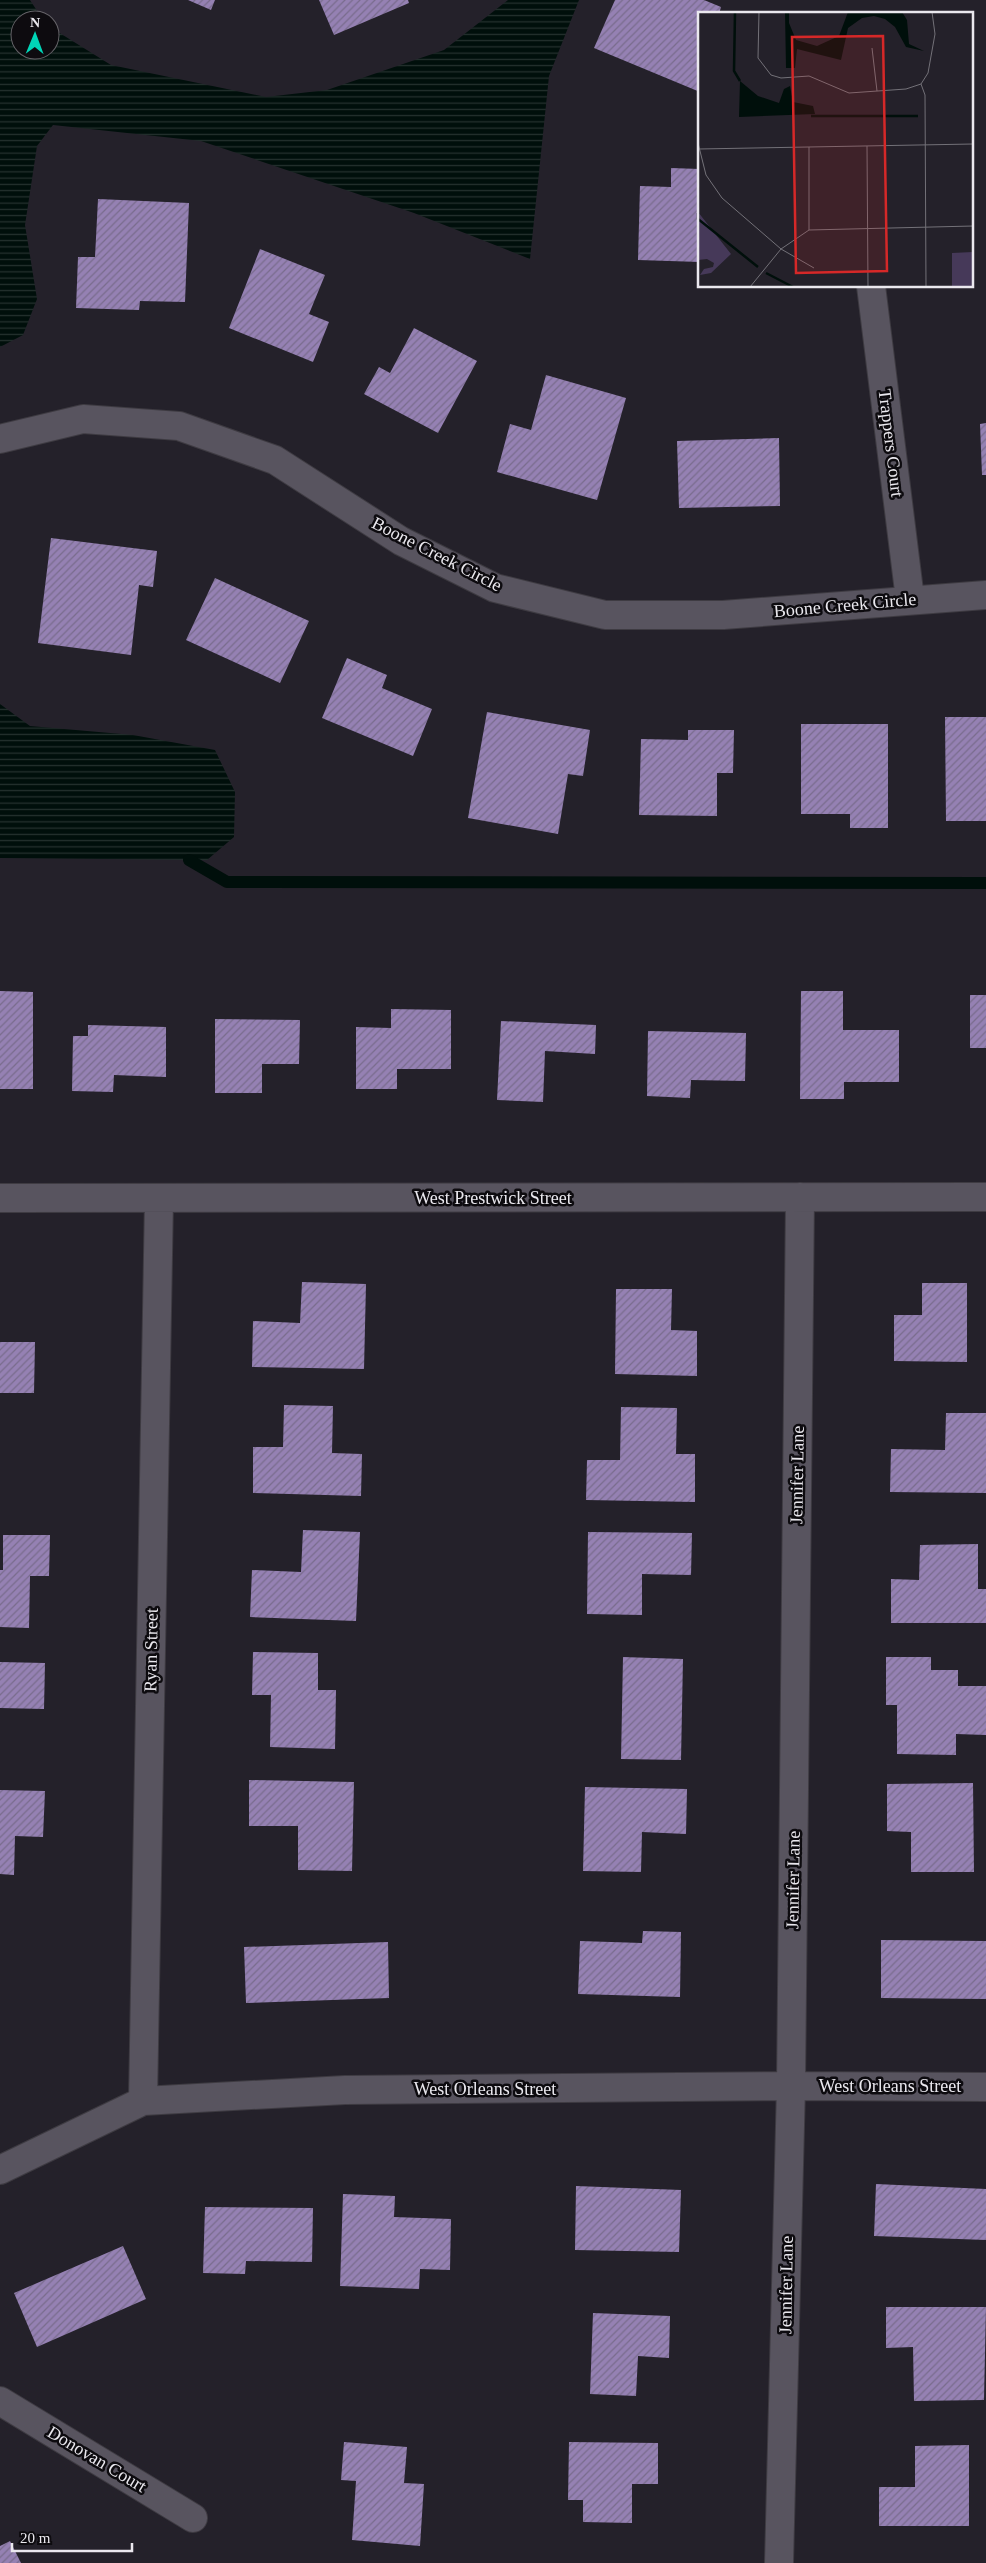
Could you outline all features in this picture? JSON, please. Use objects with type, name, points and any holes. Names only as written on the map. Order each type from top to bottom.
[{"type":"street","name":"Trappers Court","points":[[871,288],[910,599]]},
{"type":"street","name":"Boone Creek Circle","points":[[0,439],[83,419],[179,426],[276,460],[401,540],[495,588],[605,615],[723,615],[910,599],[986,595]]},
{"type":"street","name":"Jennifer Lane","points":[[779,2563],[791,2086],[800,1197]]},
{"type":"street","name":"West Prestwick Street","points":[[0,1198],[160,1200],[986,1198]]},
{"type":"street","name":"Ryan Street","points":[[143,2101],[160,1200]]},
{"type":"street","name":"West Orleans Street","points":[[0,2170],[143,2101],[345,2090],[791,2086],[986,2087]]},
{"type":"street","name":"Donovan Court","points":[[0,2401],[193,2518]]},
{"type":"shaded area","points":[[0,0],[30,0],[36,10],[10,10],[10,60],[60,60],[60,33],[111,65],[266,97],[327,90],[444,50],[508,0],[579,0],[549,76],[530,259],[414,213],[201,141],[53,125],[37,146],[25,225],[37,299],[23,335],[0,347]]},
{"type":"shaded area","points":[[0,704],[30,726],[133,735],[215,750],[235,792],[234,837],[207,860],[0,858]]},
{"type":"building","points":[[188,0],[215,0],[211,10]]},
{"type":"building","points":[[319,0],[408,0],[409,3],[334,35]]},
{"type":"building","points":[[615,0],[704,0],[721,7],[720,12],[698,12],[698,91],[594,48]]},
{"type":"building","points":[[671,168],[698,169],[698,262],[638,260],[640,186],[671,187]]},
{"type":"building","points":[[98,199],[189,203],[185,302],[140,301],[139,310],[76,308],[78,257],[95,257]]},
{"type":"building","points":[[260,249],[325,275],[309,314],[329,322],[313,362],[229,328]]},
{"type":"building","points":[[414,328],[477,361],[438,433],[364,394],[379,367],[390,373]]},
{"type":"building","points":[[546,375],[626,398],[597,500],[497,472],[510,424],[531,430]]},
{"type":"building","points":[[986,423],[986,475],[982,475],[980,424]]},
{"type":"building","points":[[779,438],[780,506],[679,508],[677,441]]},
{"type":"building","points":[[51,538],[157,551],[153,587],[139,585],[131,655],[38,643]]},
{"type":"building","points":[[215,578],[309,621],[280,683],[186,640]]},
{"type":"building","points":[[347,658],[387,675],[382,688],[432,709],[413,756],[322,718]]},
{"type":"building","points":[[487,712],[590,730],[583,776],[568,774],[558,834],[468,818]]},
{"type":"building","points":[[945,717],[986,717],[986,821],[946,821]]},
{"type":"building","points":[[801,724],[888,724],[888,828],[850,828],[850,814],[801,814]]},
{"type":"building","points":[[688,730],[734,730],[733,773],[717,773],[717,816],[639,815],[641,739],[688,740]]},
{"type":"building","points":[[0,991],[33,992],[33,1089],[0,1089]]},
{"type":"building","points":[[801,991],[843,991],[843,1030],[899,1030],[899,1082],[844,1082],[844,1099],[800,1099]]},
{"type":"building","points":[[970,995],[986,995],[986,1048],[970,1048]]},
{"type":"building","points":[[391,1009],[451,1010],[451,1069],[397,1069],[397,1089],[356,1089],[356,1027],[391,1028]]},
{"type":"building","points":[[215,1019],[300,1020],[299,1064],[262,1064],[262,1093],[215,1093]]},
{"type":"building","points":[[501,1021],[596,1025],[595,1054],[545,1051],[543,1102],[497,1100]]},
{"type":"building","points":[[88,1025],[166,1027],[166,1077],[114,1075],[113,1092],[72,1091],[73,1036],[88,1036]]},
{"type":"building","points":[[648,1031],[746,1033],[745,1081],[691,1080],[690,1098],[647,1096]]},
{"type":"building","points":[[302,1282],[366,1284],[364,1369],[252,1367],[253,1321],[300,1323]]},
{"type":"building","points":[[922,1283],[967,1283],[967,1362],[894,1361],[894,1315],[922,1315]]},
{"type":"building","points":[[616,1289],[672,1289],[671,1330],[697,1331],[697,1376],[615,1374]]},
{"type":"building","points":[[0,1342],[35,1342],[34,1393],[0,1393]]},
{"type":"building","points":[[284,1405],[333,1406],[332,1453],[362,1454],[361,1496],[253,1493],[253,1447],[283,1447]]},
{"type":"building","points":[[621,1407],[677,1408],[676,1454],[695,1454],[695,1502],[586,1500],[587,1460],[620,1460]]},
{"type":"building","points":[[946,1413],[986,1413],[986,1493],[890,1492],[891,1449],[945,1450]]},
{"type":"building","points":[[303,1530],[360,1532],[356,1621],[250,1617],[252,1570],[301,1572]]},
{"type":"building","points":[[588,1532],[692,1533],[691,1575],[642,1574],[642,1615],[587,1614]]},
{"type":"building","points":[[3,1535],[50,1535],[49,1576],[30,1576],[29,1628],[0,1627],[0,1570],[3,1570]]},
{"type":"building","points":[[978,1544],[978,1589],[986,1589],[986,1623],[891,1623],[891,1579],[919,1580],[920,1545]]},
{"type":"building","points":[[253,1652],[318,1653],[318,1690],[336,1690],[335,1749],[270,1747],[271,1695],[252,1695]]},
{"type":"building","points":[[623,1657],[683,1659],[681,1760],[621,1759]]},
{"type":"building","points":[[886,1657],[931,1657],[931,1670],[958,1670],[958,1686],[986,1686],[986,1735],[956,1734],[956,1755],[897,1754],[897,1705],[886,1705]]},
{"type":"building","points":[[0,1662],[45,1663],[44,1709],[0,1708]]},
{"type":"building","points":[[249,1780],[354,1782],[352,1871],[298,1870],[298,1826],[249,1826]]},
{"type":"building","points":[[973,1783],[974,1872],[911,1872],[911,1832],[887,1831],[887,1784]]},
{"type":"building","points":[[585,1787],[687,1789],[686,1834],[642,1832],[641,1872],[583,1871]]},
{"type":"building","points":[[0,1790],[45,1791],[43,1837],[15,1836],[14,1875],[0,1874]]},
{"type":"building","points":[[643,1931],[681,1932],[680,1997],[578,1994],[580,1941],[642,1943]]},
{"type":"building","points":[[881,1940],[986,1941],[986,1999],[881,1998]]},
{"type":"building","points":[[388,1942],[389,1998],[246,2003],[244,1947]]},
{"type":"building","points":[[876,2184],[986,2189],[986,2240],[874,2236]]},
{"type":"building","points":[[576,2186],[681,2190],[679,2252],[575,2250]]},
{"type":"building","points":[[343,2194],[395,2196],[394,2217],[451,2219],[450,2270],[420,2269],[419,2289],[340,2286]]},
{"type":"building","points":[[205,2207],[313,2208],[312,2262],[246,2261],[245,2274],[203,2273]]},
{"type":"building","points":[[123,2246],[146,2299],[37,2347],[14,2293]]},
{"type":"building","points":[[886,2307],[986,2307],[984,2400],[914,2401],[913,2347],[886,2348]]},
{"type":"building","points":[[593,2313],[670,2316],[669,2358],[638,2356],[636,2396],[590,2394]]},
{"type":"building","points":[[344,2442],[407,2447],[404,2483],[424,2484],[420,2546],[352,2540],[356,2481],[341,2480]]},
{"type":"building","points":[[569,2442],[658,2443],[658,2484],[632,2484],[632,2523],[583,2522],[583,2500],[568,2500]]},
{"type":"building","points":[[969,2445],[969,2526],[879,2526],[879,2487],[915,2487],[915,2446]]},
{"type":"building","points":[[10,2541],[21,2563],[0,2563],[0,2546]]},
{"type":"waterway","points":[[189,860],[227,882],[986,883]]}]
